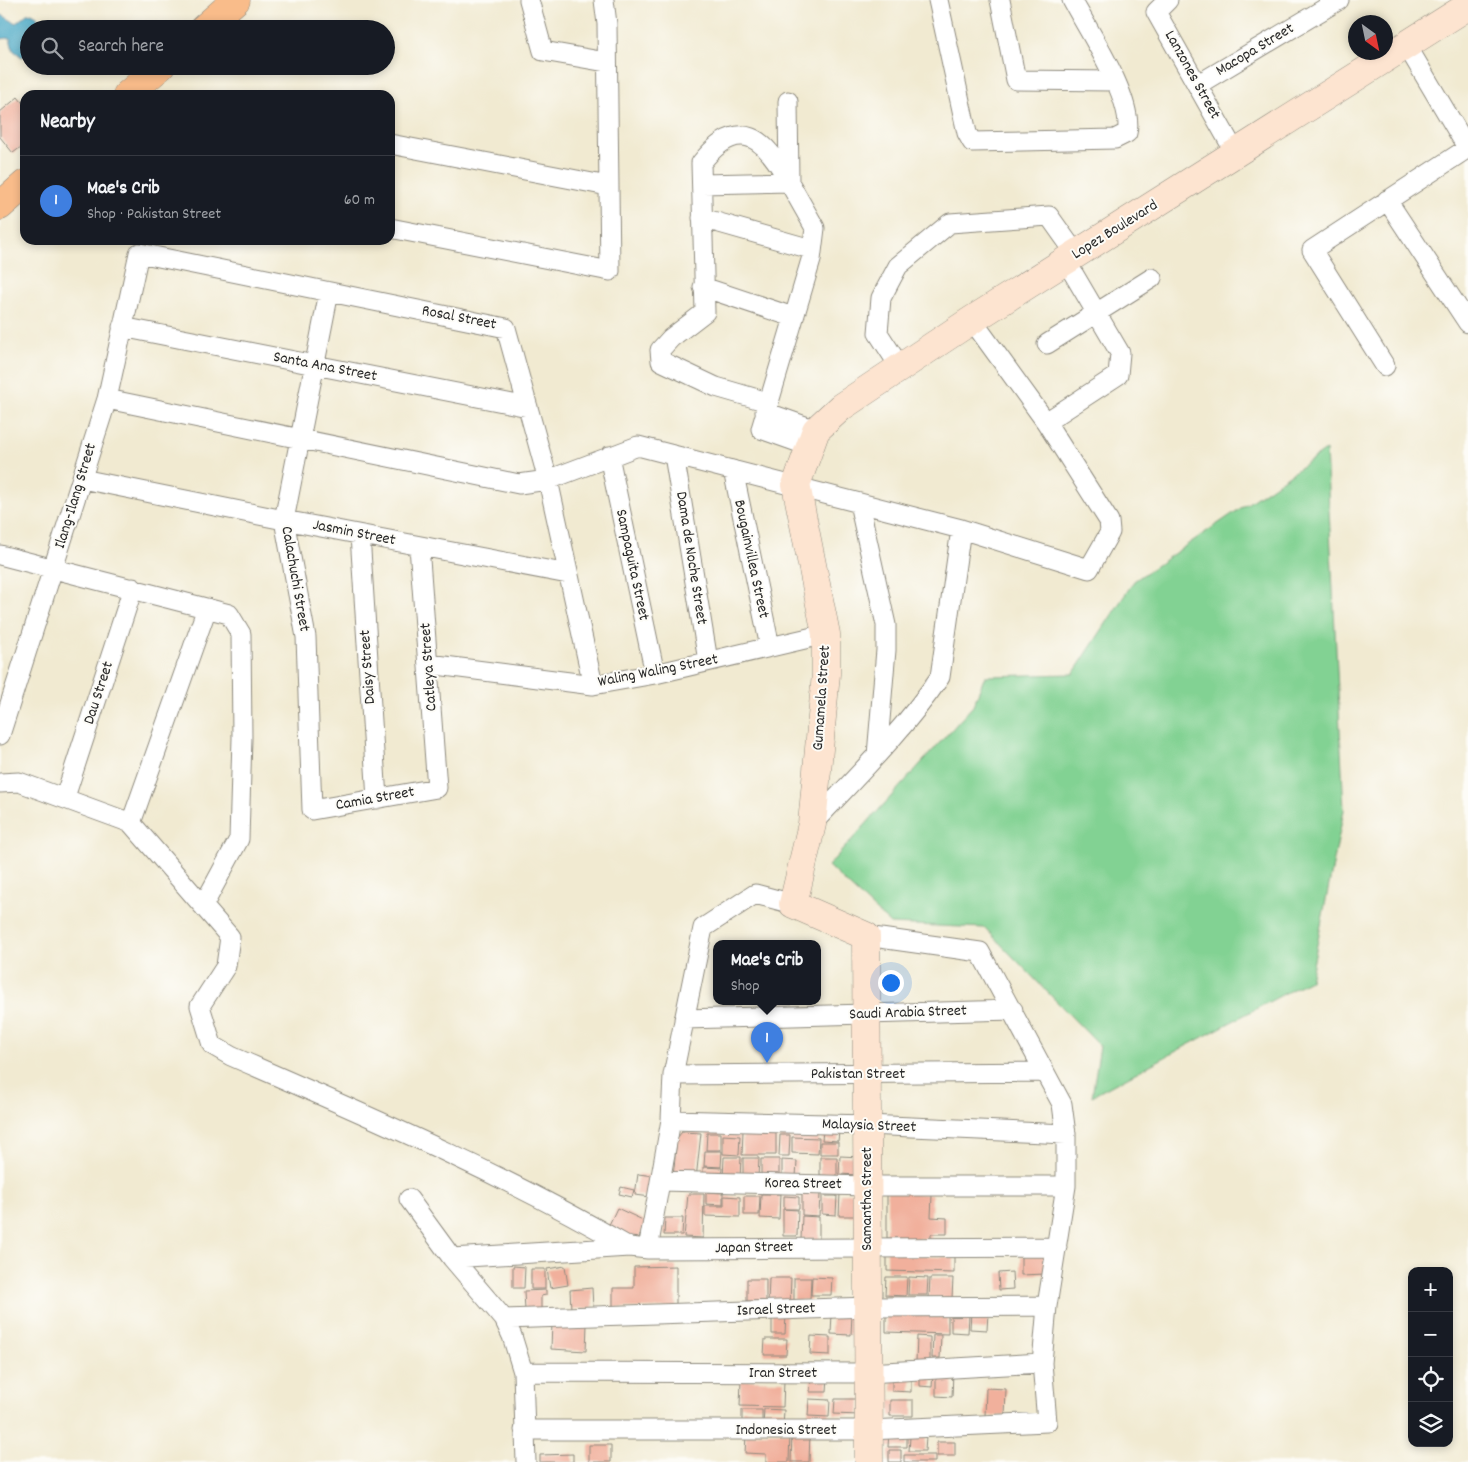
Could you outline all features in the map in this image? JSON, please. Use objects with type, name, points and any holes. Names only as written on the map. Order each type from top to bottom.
[{"type":"main road","points":[[214,20],[236,0]]},
{"type":"main road","points":[[133,90],[150,75]]},
{"type":"main road","points":[[0,206],[20,188]]},
{"type":"street","points":[[529,0],[543,51],[606,62]]},
{"type":"street","points":[[395,229],[610,271],[607,24],[604,0]]},
{"type":"street","points":[[938,0],[967,133],[972,142],[1115,139],[1127,133],[1129,124],[1128,111],[1115,81],[1072,0]]},
{"type":"street","points":[[1000,0],[1016,80],[1115,81]]},
{"type":"street","name":"Lanzones Street","points":[[1168,0],[1156,12],[1236,154]]},
{"type":"street","name":"Macopa Street","points":[[1197,85],[1333,1]]},
{"type":"street","name":"Lopez Boulevard","points":[[796,485],[813,438],[841,407],[972,320],[1468,6]]},
{"type":"street","points":[[1385,366],[1312,250],[1468,148],[1407,46]]},
{"type":"street","points":[[788,101],[789,182]]},
{"type":"street","points":[[766,407],[811,260],[815,228],[775,156],[763,143],[749,138],[731,136],[714,146],[701,163],[705,312],[671,338],[660,350],[662,361],[716,387],[766,407],[813,438]]},
{"type":"street","points":[[395,145],[608,186]]},
{"type":"street","points":[[702,184],[789,182]]},
{"type":"street","points":[[1387,200],[1468,323]]},
{"type":"street","points":[[900,367],[878,333],[882,298],[898,266],[950,224],[1049,216],[1071,257],[1096,312],[1120,352],[1118,374],[1046,422]]},
{"type":"street","points":[[702,218],[812,249]]},
{"type":"street","name":"Rosal Street","points":[[139,253],[506,328],[548,480],[593,685]]},
{"type":"street","name":"Ilang-Ilang Street","points":[[0,735],[107,399],[139,253]]},
{"type":"street","points":[[1047,344],[1152,278]]},
{"type":"street","points":[[703,286],[794,317]]},
{"type":"street","name":"Calachuchi Street","points":[[312,810],[306,637],[284,520],[329,292]]},
{"type":"street","points":[[107,399],[519,484],[548,480],[638,446],[962,529],[1089,569],[1110,532],[1109,522],[1046,422],[972,320]]},
{"type":"street","name":"Santa Ana Street","points":[[122,327],[528,407]]},
{"type":"street","name":"Dama de Noche Street","points":[[674,455],[708,662]]},
{"type":"street","name":"Sampaguita Street","points":[[608,456],[655,674]]},
{"type":"street","name":"Bougainvillea Street","points":[[733,470],[770,647]]},
{"type":"street","name":"Jasmin Street","points":[[82,479],[360,535],[568,574]]},
{"type":"street","name":"Gumamela Street","points":[[793,904],[812,824],[826,674],[826,634],[796,485]]},
{"type":"street","points":[[859,503],[886,626],[886,650],[877,754]]},
{"type":"street","points":[[812,824],[877,754],[926,697],[940,677],[962,529]]},
{"type":"street","name":"Daisy Street","points":[[360,535],[377,799]]},
{"type":"street","name":"Catleya Street","points":[[419,546],[438,788]]},
{"type":"street","points":[[0,555],[229,614],[241,634],[242,738],[239,839],[203,906]]},
{"type":"street","name":"Dau Street","points":[[65,797],[133,588]]},
{"type":"street","points":[[131,823],[207,608]]},
{"type":"street","name":"Waling Waling Street","points":[[429,664],[593,685],[655,674],[826,634]]},
{"type":"street","points":[[0,783],[19,782],[65,797],[131,823],[230,937],[226,966],[200,1006],[212,1045],[231,1056],[394,1127],[580,1218],[629,1247]]},
{"type":"street","name":"Camia Street","points":[[312,810],[438,788]]},
{"type":"street","points":[[648,1249],[672,1120],[673,1075],[703,928],[755,894],[793,904],[866,936],[980,952],[1013,1010],[1062,1104],[1066,1134],[1066,1186],[1047,1306],[1042,1363]]},
{"type":"street","name":"Samantha Street","points":[[866,936],[869,1462]]},
{"type":"street","name":"Saudi Arabia Street","points":[[684,1019],[1013,1010]]},
{"type":"street","name":"Pakistan Street","points":[[673,1075],[867,1075],[1044,1072]]},
{"type":"street","name":"Malaysia Street","points":[[672,1120],[867,1125],[1066,1134]]},
{"type":"street","name":"Korea Street","points":[[661,1181],[867,1186],[1066,1186]]},
{"type":"street","points":[[410,1199],[452,1258],[504,1319],[512,1336],[523,1372],[526,1462]]},
{"type":"street","name":"Japan Street","points":[[452,1258],[629,1247],[648,1249],[1057,1246]]},
{"type":"street","name":"Israel Street","points":[[504,1319],[868,1307],[1047,1306]]},
{"type":"street","name":"Iran Street","points":[[523,1372],[868,1373],[1042,1363]]},
{"type":"street","name":"Indonesia Street","points":[[524,1430],[869,1430],[1047,1422],[1042,1363]]},
{"type":"green space","points":[[1326,450],[1344,810],[1310,980],[1092,1096],[1100,1046],[985,928],[890,924],[828,866],[973,706],[985,676],[1073,674],[1134,581]]},
{"type":"water","points":[[32,13],[37,16],[38,20],[20,20],[20,55],[13,50],[10,38],[0,39],[0,14],[16,23],[27,14]]},
{"type":"building","points":[[18,97],[20,100],[20,148],[13,153],[0,137],[0,112]]},
{"type":"building","points":[[743,1131],[776,1132],[776,1155],[742,1155]]},
{"type":"building","points":[[823,1131],[839,1132],[838,1141],[822,1140]]},
{"type":"building","points":[[682,1132],[701,1133],[696,1179],[673,1177],[677,1138]]},
{"type":"building","points":[[707,1133],[721,1133],[721,1150],[706,1150]]},
{"type":"building","points":[[723,1135],[740,1136],[739,1155],[723,1154]]},
{"type":"building","points":[[780,1135],[790,1135],[789,1156],[779,1156]]},
{"type":"building","points":[[792,1137],[819,1138],[818,1154],[792,1153]]},
{"type":"building","points":[[820,1142],[838,1142],[838,1154],[820,1154]]},
{"type":"building","points":[[705,1151],[722,1151],[721,1167],[704,1166]]},
{"type":"building","points":[[840,1156],[860,1157],[859,1175],[839,1174]]},
{"type":"building","points":[[724,1157],[741,1157],[740,1180],[723,1179]]},
{"type":"building","points":[[820,1157],[837,1157],[837,1176],[820,1175]]},
{"type":"building","points":[[743,1158],[759,1158],[758,1178],[743,1178]]},
{"type":"building","points":[[761,1159],[779,1159],[779,1177],[761,1177]]},
{"type":"building","points":[[782,1160],[797,1161],[796,1177],[782,1177]]},
{"type":"building","points":[[703,1167],[722,1168],[721,1179],[703,1178]]},
{"type":"building","points":[[638,1174],[655,1176],[651,1197],[635,1195]]},
{"type":"building","points":[[621,1187],[634,1190],[632,1197],[619,1194]]},
{"type":"building","points":[[887,1190],[932,1195],[931,1217],[947,1218],[947,1234],[931,1234],[931,1239],[887,1238]]},
{"type":"building","points":[[706,1192],[723,1193],[723,1205],[706,1204]]},
{"type":"building","points":[[802,1192],[820,1193],[819,1216],[802,1215]]},
{"type":"building","points":[[840,1193],[858,1193],[857,1216],[839,1216]]},
{"type":"building","points":[[688,1194],[704,1194],[703,1238],[684,1237]]},
{"type":"building","points":[[761,1194],[780,1194],[779,1219],[760,1218]]},
{"type":"building","points":[[724,1196],[740,1197],[740,1217],[705,1216],[705,1206],[724,1206]]},
{"type":"building","points":[[744,1196],[760,1196],[759,1215],[744,1215]]},
{"type":"building","points":[[784,1196],[799,1197],[799,1209],[784,1209]]},
{"type":"building","points":[[822,1196],[837,1196],[836,1215],[822,1214]]},
{"type":"building","points":[[617,1208],[647,1222],[637,1241],[608,1227]]},
{"type":"building","points":[[783,1209],[798,1210],[797,1236],[783,1236]]},
{"type":"building","points":[[802,1216],[819,1217],[819,1240],[801,1239]]},
{"type":"building","points":[[665,1218],[683,1218],[682,1235],[664,1235]]},
{"type":"building","points":[[887,1250],[932,1257],[954,1257],[954,1273],[887,1271]]},
{"type":"building","points":[[1045,1255],[1046,1274],[1021,1275],[1021,1256]]},
{"type":"building","points":[[513,1266],[525,1267],[524,1288],[513,1288]]},
{"type":"building","points":[[565,1266],[568,1285],[550,1288],[547,1269]]},
{"type":"building","points":[[676,1266],[676,1308],[613,1308],[613,1288],[634,1288],[634,1267]]},
{"type":"building","points":[[531,1269],[545,1269],[545,1289],[531,1289]]},
{"type":"building","points":[[1012,1272],[1013,1289],[999,1290],[998,1273]]},
{"type":"building","points":[[812,1277],[832,1278],[831,1295],[811,1295]]},
{"type":"building","points":[[886,1277],[907,1277],[906,1296],[885,1295]]},
{"type":"building","points":[[909,1277],[928,1278],[927,1295],[908,1295]]},
{"type":"building","points":[[769,1278],[791,1278],[790,1304],[768,1304]]},
{"type":"building","points":[[794,1278],[811,1278],[810,1300],[794,1300]]},
{"type":"building","points":[[930,1278],[953,1278],[952,1298],[929,1297]]},
{"type":"building","points":[[747,1279],[766,1279],[766,1301],[747,1301]]},
{"type":"building","points":[[592,1288],[593,1308],[571,1309],[570,1290]]},
{"type":"building","points":[[546,1290],[546,1295],[541,1296],[541,1311],[525,1311],[524,1291]]},
{"type":"building","points":[[886,1310],[948,1316],[948,1334],[886,1332]]},
{"type":"building","points":[[971,1312],[988,1313],[987,1330],[970,1329]]},
{"type":"building","points":[[772,1313],[786,1314],[785,1334],[772,1334]]},
{"type":"building","points":[[832,1313],[852,1314],[851,1335],[831,1334]]},
{"type":"building","points":[[951,1314],[969,1315],[968,1333],[951,1332]]},
{"type":"building","points":[[552,1323],[587,1324],[586,1351],[551,1349]]},
{"type":"building","points":[[933,1335],[941,1335],[940,1358],[932,1358]]},
{"type":"building","points":[[811,1336],[830,1337],[830,1355],[810,1354]]},
{"type":"building","points":[[917,1336],[930,1337],[930,1363],[916,1362]]},
{"type":"building","points":[[765,1339],[787,1339],[786,1355],[764,1355]]},
{"type":"building","points":[[936,1372],[953,1372],[952,1397],[936,1396]]},
{"type":"building","points":[[920,1373],[933,1373],[932,1387],[920,1386]]},
{"type":"building","points":[[892,1374],[911,1374],[911,1392],[892,1391]]},
{"type":"building","points":[[811,1376],[828,1376],[827,1392],[810,1392]]},
{"type":"building","points":[[741,1380],[784,1381],[783,1407],[740,1406]]},
{"type":"building","points":[[986,1388],[1006,1389],[1005,1416],[985,1416]]},
{"type":"building","points":[[809,1399],[830,1400],[829,1417],[808,1416]]},
{"type":"building","points":[[835,1399],[860,1399],[859,1415],[834,1414]]},
{"type":"building","points":[[890,1400],[913,1400],[913,1416],[890,1416]]},
{"type":"building","points":[[764,1409],[784,1410],[783,1428],[763,1427]]},
{"type":"building","points":[[742,1410],[762,1410],[762,1427],[742,1427]]},
{"type":"building","points":[[792,1431],[810,1432],[809,1462],[791,1462]]},
{"type":"building","points":[[889,1431],[907,1432],[907,1447],[888,1447]]},
{"type":"building","points":[[790,1432],[789,1462],[766,1462],[766,1454],[745,1453],[746,1434]]},
{"type":"building","points":[[910,1437],[926,1437],[925,1451],[909,1451]]},
{"type":"building","points":[[937,1442],[955,1442],[955,1456],[937,1456]]},
{"type":"building","points":[[589,1445],[611,1445],[611,1462],[589,1462]]},
{"type":"building","points":[[889,1450],[901,1450],[901,1462],[889,1462]]},
{"type":"building","points":[[573,1454],[573,1462],[540,1462],[540,1455]]},
{"type":"building","points":[[904,1455],[935,1455],[935,1462],[904,1462]]},
{"type":"place","name":"Mae's Crib","points":[[767,1063]]}]
